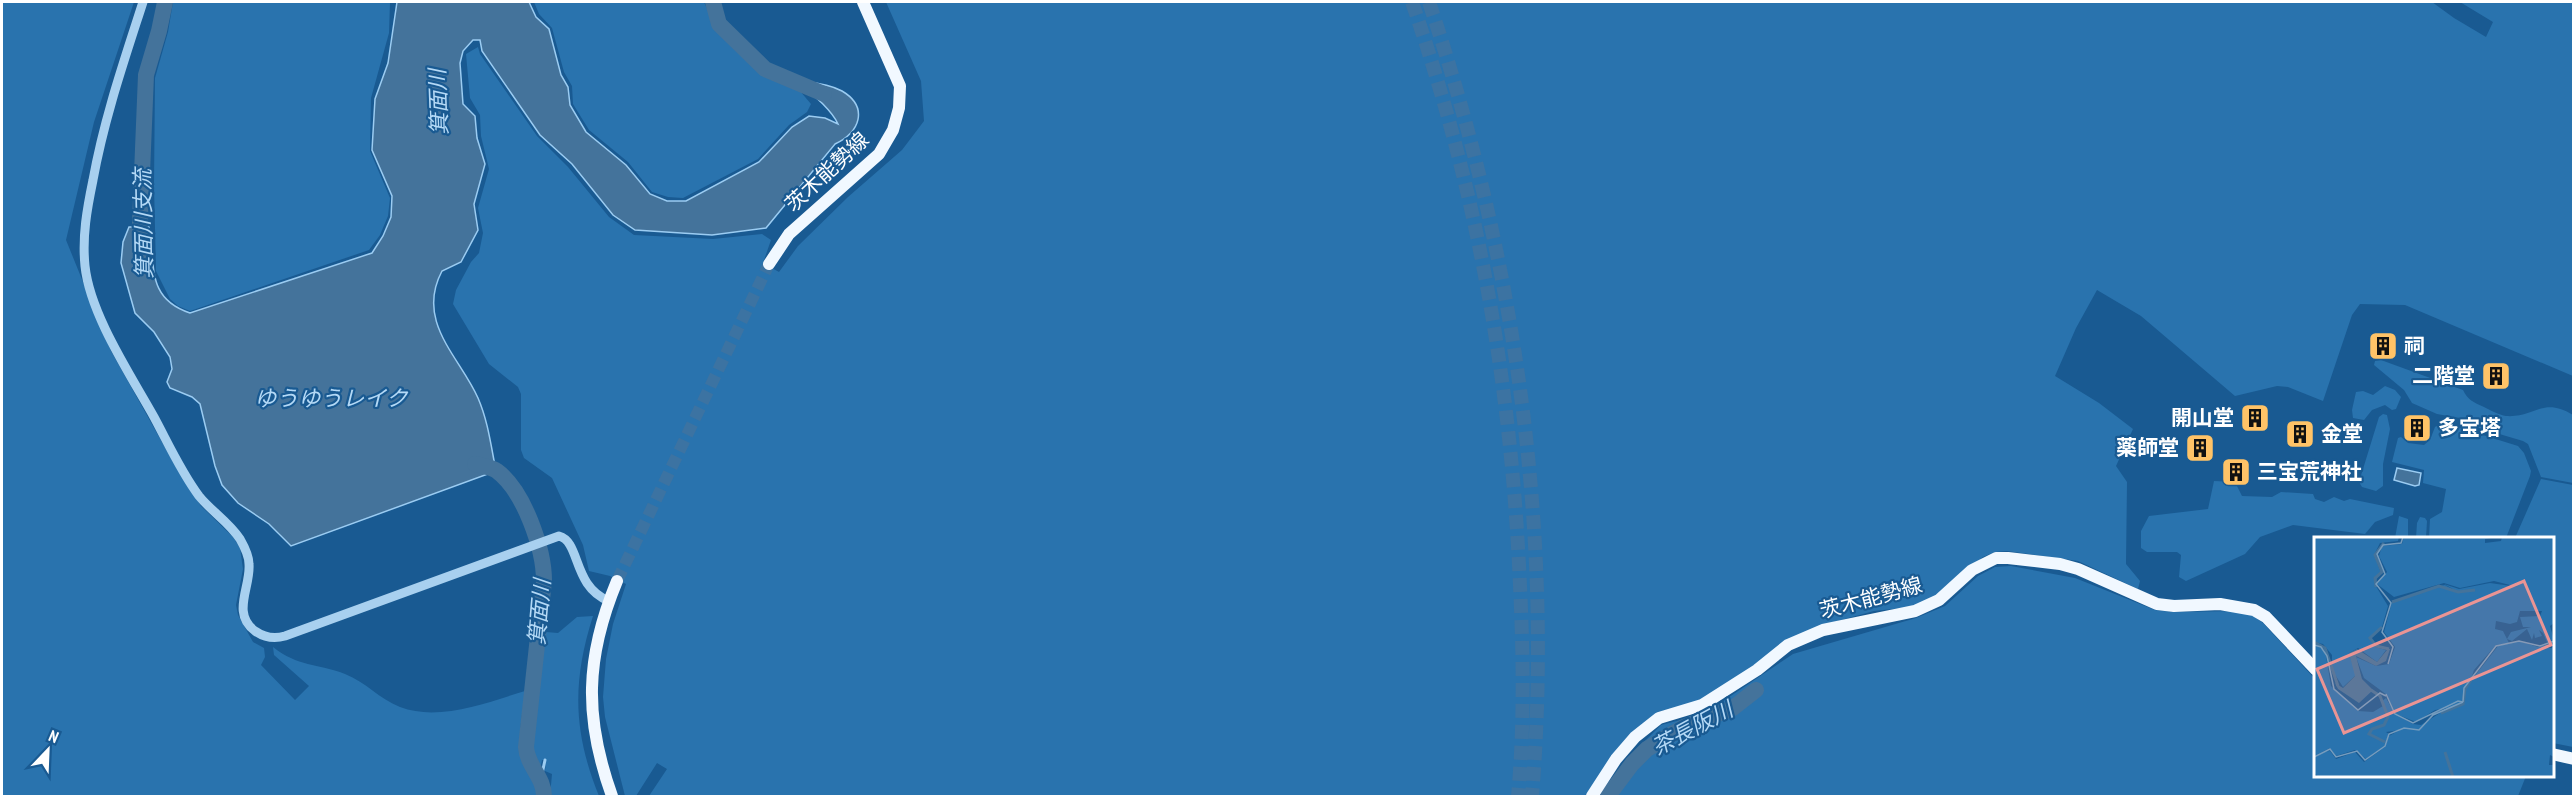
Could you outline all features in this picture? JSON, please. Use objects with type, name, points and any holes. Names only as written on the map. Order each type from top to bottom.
[{"type":"main road","name":"茨木能勢線","points":[[769,264],[789,234],[879,154],[893,130],[899,108],[900,86],[864,2]]},
{"type":"main road","name":"茨木能勢線","points":[[1592,796],[1629,744],[1659,718],[1702,705],[1757,670],[1788,645],[1823,630],[1915,611],[1939,600],[1972,570],[1996,558],[2060,564],[2157,604],[2174,606],[2220,604],[2254,610],[2266,617],[2314,668]]},
{"type":"main road","points":[[611,795],[596,742],[593,718],[593,664],[598,635],[616,581]]},
{"type":"main road","points":[[2554,754],[2574,759]]},
{"type":"street","points":[[143,2],[102,129],[83,239],[88,287],[94,305],[128,371],[196,492],[235,532],[245,547],[249,566],[242,602],[243,611],[250,626],[265,636],[275,638],[285,636],[559,536],[568,541],[588,586],[608,603]]},
{"type":"shaded area","points":[[2,2],[134,2],[94,122],[66,240],[111,351],[177,469],[201,506],[233,537],[240,548],[243,569],[236,605],[238,615],[253,642],[264,648],[265,657],[261,665],[295,700],[309,686],[274,655],[273,647],[299,661],[353,677],[392,704],[415,711],[463,709],[525,691],[520,733],[521,749],[538,796],[2,796]]},
{"type":"shaded area","points":[[173,2],[390,2],[389,33],[371,98],[370,151],[390,198],[388,216],[380,235],[369,250],[190,311],[178,306],[170,299],[156,271],[155,78],[168,32]]},
{"type":"shaded area","points":[[534,2],[704,2],[715,26],[764,73],[800,91],[811,104],[807,112],[789,125],[758,159],[683,198],[668,197],[652,192],[628,162],[589,130],[573,104],[572,86],[564,72],[552,28],[539,14]]},
{"type":"shaded area","points":[[886,2],[2432,2],[2486,37],[2493,22],[2460,2],[2573,2],[2573,376],[2405,305],[2360,304],[2352,315],[2323,401],[2288,387],[2277,386],[2235,396],[2141,316],[2097,290],[2076,328],[2055,376],[2099,403],[2133,429],[2116,466],[2127,482],[2126,564],[2140,581],[2138,589],[2078,561],[2007,551],[1995,552],[1983,557],[1935,597],[1912,607],[1874,611],[1823,625],[1699,703],[1657,712],[1612,758],[1585,796],[649,796],[667,769],[657,763],[636,796],[625,796],[605,717],[603,697],[606,659],[613,624],[626,584],[610,576],[589,571],[583,545],[552,478],[524,458],[521,450],[521,394],[518,387],[489,364],[453,304],[456,290],[471,262],[479,253],[483,233],[478,208],[489,169],[481,136],[480,115],[470,98],[466,54],[478,47],[480,54],[537,136],[568,167],[609,217],[634,235],[713,239],[762,234],[771,240],[763,263],[779,272],[798,246],[848,197],[902,150],[924,121],[921,81]]},
{"type":"shaded area","points":[[2381,360],[2463,390],[2474,402],[2506,416],[2525,414],[2546,407],[2554,407],[2573,415],[2573,483],[2541,477],[2528,444],[2523,441],[2479,428],[2460,418],[2437,414],[2412,403],[2404,390],[2374,365],[2375,361]]},
{"type":"shaded area","points":[[2385,386],[2395,390],[2401,397],[2396,409],[2392,410],[2385,405],[2372,410],[2364,420],[2353,418],[2352,410],[2356,392],[2363,391],[2373,395]]},
{"type":"shaded area","points":[[2383,414],[2387,415],[2390,429],[2383,464],[2383,486],[2376,491],[2362,487],[2359,482],[2379,417]]},
{"type":"shaded area","points":[[2440,424],[2457,427],[2518,446],[2524,453],[2531,471],[2530,476],[2506,537],[2429,537],[2430,519],[2442,512],[2446,489],[2423,483],[2424,470],[2392,462],[2398,438],[2401,437],[2408,443],[2424,445],[2430,440],[2435,427]]},
{"type":"shaded area","points":[[2541,479],[2573,485],[2573,747],[2554,743],[2554,537],[2515,537]]},
{"type":"shaded area","points":[[2214,481],[2235,482],[2242,496],[2272,497],[2281,492],[2313,494],[2315,499],[2324,502],[2334,497],[2344,501],[2350,499],[2394,508],[2393,515],[2375,522],[2365,534],[2293,525],[2260,537],[2245,554],[2186,581],[2179,577],[2181,555],[2177,552],[2147,552],[2141,548],[2141,531],[2149,516],[2208,509]]},
{"type":"shaded area","points":[[2399,516],[2408,519],[2408,537],[2395,537]]},
{"type":"shaded area","points":[[2420,517],[2427,521],[2426,537],[2416,537]]},
{"type":"shaded area","points":[[2011,566],[2075,578],[2155,610],[2239,611],[2252,615],[2263,623],[2314,678],[2314,777],[2526,777],[2518,796],[1610,796],[1626,764],[1661,725],[1704,714],[1793,654],[1916,618],[1945,606],[1978,576],[1995,567]]},
{"type":"shaded area","points":[[593,616],[581,663],[578,707],[584,750],[599,796],[550,796],[552,774],[545,771],[546,760],[542,760],[540,769],[534,757],[532,745],[546,632],[558,633],[577,617]]},
{"type":"water","name":"ゆうゆうレイク","points":[[397,2],[529,2],[536,17],[549,29],[561,75],[568,87],[570,105],[586,132],[626,165],[650,194],[667,201],[686,201],[759,162],[792,127],[809,116],[825,118],[838,124],[823,104],[803,89],[806,82],[842,91],[856,104],[858,119],[850,133],[835,144],[766,228],[712,235],[635,230],[613,215],[572,164],[540,135],[482,51],[480,40],[473,40],[463,51],[460,63],[463,104],[475,116],[477,138],[485,164],[474,204],[478,230],[461,262],[442,271],[435,289],[434,307],[443,338],[478,398],[489,434],[496,471],[291,546],[269,524],[238,503],[222,485],[200,404],[192,397],[170,388],[167,382],[172,369],[170,357],[154,332],[135,313],[121,263],[123,242],[129,227],[149,227],[153,267],[159,289],[176,307],[190,313],[372,253],[391,217],[392,196],[372,150],[375,99],[388,63]]},
{"type":"water","points":[[2397,468],[2421,473],[2419,485],[2394,480]]},
{"type":"waterway","name":"箕面川支流","points":[[139,247],[146,75],[165,2]]},
{"type":"waterway","name":"箕面川","points":[[713,2],[719,24],[765,69],[824,94]]},
{"type":"waterway","name":"箕面川","points":[[475,464],[497,471],[516,492],[531,522],[540,553],[544,581],[526,747],[544,796]]},
{"type":"waterway","name":"茶長阪川","points":[[1608,796],[1632,764],[1647,749],[1684,727],[1733,708],[1756,690]]},
{"type":"waterway","points":[[541,779],[545,760]]},
{"type":"tunnel","points":[[1412,2],[1435,71],[1454,141],[1486,280],[1498,350],[1514,492],[1520,594],[1522,710],[1518,796]]},
{"type":"tunnel","points":[[1429,2],[1459,98],[1484,195],[1505,294],[1521,394],[1531,494],[1537,595],[1537,696],[1532,796]]},
{"type":"tunnel","points":[[617,581],[769,264]]},
{"type":"place","name":"祠","points":[[2383,346]]},
{"type":"place","name":"二階堂","points":[[2496,376]]},
{"type":"place","name":"開山堂","points":[[2255,418]]},
{"type":"place","name":"多宝塔","points":[[2417,428]]},
{"type":"place","name":"金堂","points":[[2300,434]]},
{"type":"place","name":"薬師堂","points":[[2200,448]]},
{"type":"place","name":"三宝荒神社","points":[[2236,472]]}]
